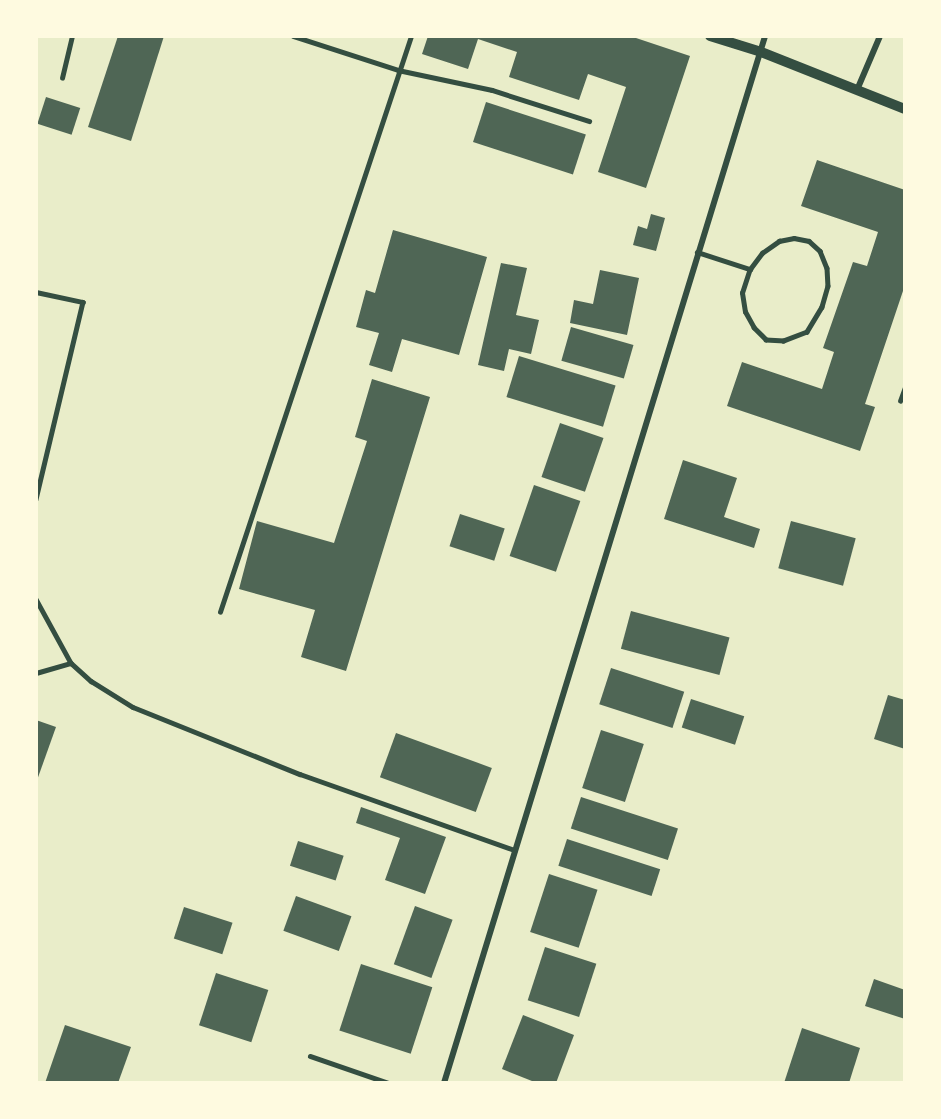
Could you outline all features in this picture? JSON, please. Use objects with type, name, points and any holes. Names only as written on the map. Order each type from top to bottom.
[{"type":"street","points":[[711,36],[761,52],[905,109]]},
{"type":"street","points":[[444,1083],[765,36]]},
{"type":"street","points":[[857,90],[880,36]]},
{"type":"lane","points":[[62,78],[72,36]]},
{"type":"lane","points":[[293,36],[398,70],[492,90],[589,121]]},
{"type":"lane","points":[[220,612],[411,36]]},
{"type":"lane","points":[[794,238],[809,242],[820,251],[827,268],[828,286],[822,307],[807,332],[784,341],[766,340],[754,328],[745,312],[742,293],[750,269],[762,253],[779,241],[794,238]]},
{"type":"lane","points":[[697,252],[750,269]]},
{"type":"lane","points":[[36,292],[83,302],[36,499]]},
{"type":"lane","points":[[900,401],[905,387]]},
{"type":"lane","points":[[36,599],[71,663],[91,681],[133,707],[300,774],[515,850]]},
{"type":"lane","points":[[36,673],[71,663]]},
{"type":"lane","points":[[310,1056],[388,1083]]},
{"type":"building","points":[[118,36],[164,36],[131,141],[88,127]]},
{"type":"building","points":[[428,36],[630,36],[690,56],[646,188],[598,172],[626,87],[588,74],[579,100],[509,77],[517,52],[478,39],[468,69],[422,54]]},
{"type":"building","points":[[46,97],[80,108],[72,135],[37,124]]},
{"type":"building","points":[[486,102],[586,134],[573,174],[473,142]]},
{"type":"building","points":[[817,160],[905,190],[905,285],[865,404],[875,407],[860,451],[727,406],[742,362],[822,389],[834,352],[823,348],[853,262],[867,266],[878,232],[801,206]]},
{"type":"building","points":[[651,214],[665,218],[656,251],[633,245],[638,226],[647,229]]},
{"type":"building","points":[[393,230],[487,257],[459,355],[402,339],[392,372],[369,365],[379,333],[356,327],[366,290],[375,293]]},
{"type":"building","points":[[501,263],[527,268],[516,315],[539,320],[531,354],[509,349],[504,371],[478,365]]},
{"type":"building","points":[[600,270],[639,278],[627,335],[570,323],[574,300],[593,304]]},
{"type":"building","points":[[571,327],[633,345],[624,379],[561,361]]},
{"type":"building","points":[[519,356],[616,386],[603,427],[506,397]]},
{"type":"building","points":[[372,379],[430,397],[346,671],[301,657],[315,610],[239,589],[257,521],[334,543],[367,441],[355,437]]},
{"type":"building","points":[[560,423],[603,438],[585,492],[541,477]]},
{"type":"building","points":[[683,460],[737,478],[724,517],[760,529],[754,548],[664,519]]},
{"type":"building","points":[[534,485],[580,501],[556,572],[510,556]]},
{"type":"building","points":[[460,514],[505,529],[494,561],[449,546]]},
{"type":"building","points":[[791,521],[856,538],[843,586],[778,568]]},
{"type":"building","points":[[631,611],[730,637],[719,675],[621,649]]},
{"type":"building","points":[[611,668],[684,692],[672,728],[599,704]]},
{"type":"building","points":[[888,695],[905,700],[905,749],[874,739]]},
{"type":"building","points":[[691,699],[744,716],[735,745],[682,728]]},
{"type":"building","points":[[36,720],[56,727],[36,783]]},
{"type":"building","points":[[601,730],[644,744],[625,802],[582,788]]},
{"type":"building","points":[[396,733],[492,768],[476,812],[380,777]]},
{"type":"building","points":[[581,797],[678,829],[668,860],[571,828]]},
{"type":"building","points":[[361,807],[446,837],[425,894],[385,880],[400,838],[356,823]]},
{"type":"building","points":[[567,839],[660,869],[652,896],[558,866]]},
{"type":"building","points":[[298,841],[344,856],[336,881],[290,866]]},
{"type":"building","points":[[549,874],[598,890],[579,948],[530,932]]},
{"type":"building","points":[[296,896],[351,916],[339,951],[283,931]]},
{"type":"building","points":[[415,906],[453,920],[431,978],[394,964]]},
{"type":"building","points":[[184,907],[233,923],[222,954],[174,938]]},
{"type":"building","points":[[545,947],[596,964],[579,1017],[528,1000]]},
{"type":"building","points":[[361,964],[432,987],[411,1054],[339,1031]]},
{"type":"building","points":[[216,973],[268,990],[251,1042],[199,1025]]},
{"type":"building","points":[[874,979],[905,990],[905,1019],[865,1006]]},
{"type":"building","points":[[523,1015],[574,1035],[556,1083],[537,1083],[502,1069]]},
{"type":"building","points":[[65,1025],[131,1047],[118,1083],[45,1083]]},
{"type":"building","points":[[802,1028],[860,1048],[849,1083],[784,1083]]}]
